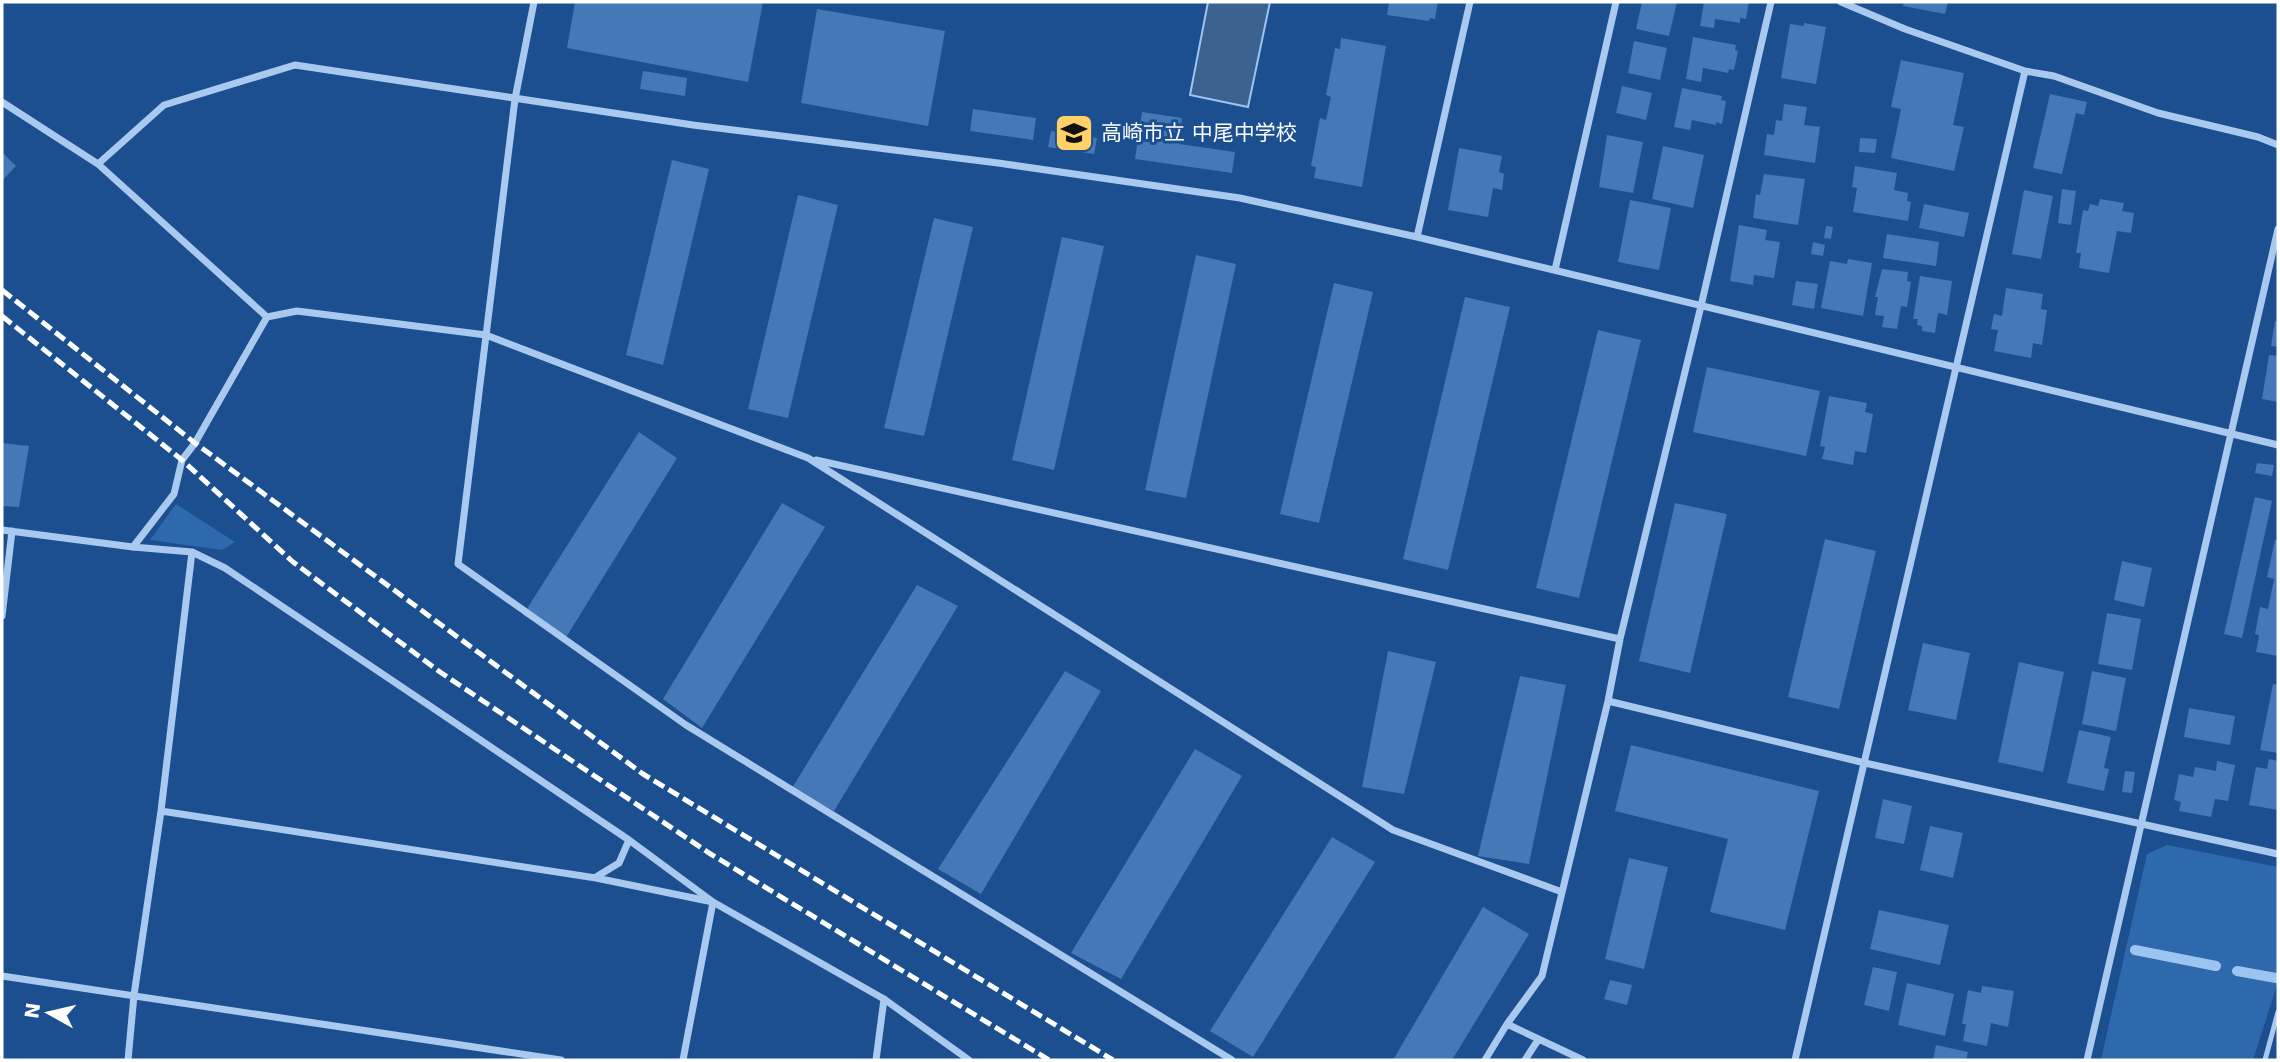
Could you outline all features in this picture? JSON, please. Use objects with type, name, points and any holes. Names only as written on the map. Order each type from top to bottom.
[{"type":"street","points":[[534,2],[515,99],[458,564],[686,724],[1232,1060]]},
{"type":"street","points":[[1417,237],[1471,2]]},
{"type":"street","points":[[1555,270],[1616,2]]},
{"type":"street","points":[[1485,1060],[1542,976],[1701,306],[1770,2]]},
{"type":"street","points":[[1841,2],[1905,29],[2025,71],[2054,76],[2158,113],[2259,137],[2278,145]]},
{"type":"street","points":[[98,164],[163,105],[295,65],[693,125],[998,163],[1227,196],[1417,237],[2278,445]]},
{"type":"street","points":[[1795,1060],[2025,71]]},
{"type":"street","points":[[2,102],[98,164],[267,317]]},
{"type":"street","points":[[2087,1060],[2278,229]]},
{"type":"street","points":[[133,547],[174,494],[182,460],[195,443],[267,317],[297,311],[486,335],[808,458],[1620,639]]},
{"type":"street","points":[[808,458],[1393,830],[1562,892]]},
{"type":"street","points":[[2,530],[192,552],[225,568],[629,840],[713,902],[884,999],[969,1060]]},
{"type":"street","points":[[2,616],[12,531]]},
{"type":"street","points":[[128,1060],[134,995],[161,811],[192,552]]},
{"type":"street","points":[[1608,701],[1865,763],[2278,854]]},
{"type":"street","points":[[161,811],[596,878],[713,902]]},
{"type":"street","points":[[596,878],[619,863],[629,840]]},
{"type":"street","points":[[683,1060],[713,902]]},
{"type":"street","points":[[2,976],[561,1060]]},
{"type":"street","points":[[876,1060],[884,999]]},
{"type":"street","points":[[1507,1024],[1583,1060]]},
{"type":"street","points":[[1525,1060],[1538,1040]]},
{"type":"lane","points":[[2265,1060],[2278,1012]]},
{"type":"shaded area","points":[[1208,2],[1270,2],[1248,107],[1190,95]]},
{"type":"shaded area","points":[[176,504],[235,542],[222,550],[150,540]]},
{"type":"shaded area","points":[[2167,845],[2278,867],[2278,982],[2253,1060],[2101,1060],[2147,854]]},
{"type":"building","points":[[575,2],[763,2],[748,82],[567,48]]},
{"type":"building","points":[[1389,2],[1438,2],[1435,19],[1430,18],[1429,21],[1387,15]]},
{"type":"building","points":[[1642,2],[1677,2],[1669,36],[1636,29]]},
{"type":"building","points":[[1704,2],[1749,2],[1746,19],[1740,18],[1740,23],[1715,19],[1714,28],[1700,26]]},
{"type":"building","points":[[1904,2],[1948,2],[1945,14],[1903,6]]},
{"type":"building","points":[[817,9],[945,31],[928,126],[801,103]]},
{"type":"building","points":[[1804,23],[1826,27],[1816,84],[1781,78],[1790,24],[1804,26]]},
{"type":"building","points":[[1693,37],[1736,45],[1735,50],[1738,51],[1734,70],[1729,69],[1728,73],[1703,68],[1701,82],[1686,79]]},
{"type":"building","points":[[1341,38],[1386,46],[1362,187],[1314,178],[1316,167],[1311,166],[1320,118],[1326,120],[1331,97],[1326,95],[1335,48],[1340,49]]},
{"type":"building","points":[[1634,41],[1667,48],[1660,80],[1628,73]]},
{"type":"building","points":[[1901,60],[1964,73],[1953,125],[1964,127],[1954,171],[1891,158],[1901,109],[1891,107]]},
{"type":"building","points":[[643,71],[687,78],[685,96],[640,89]]},
{"type":"building","points":[[1622,86],[1652,93],[1646,120],[1616,113]]},
{"type":"building","points":[[1682,88],[1722,96],[1721,100],[1726,101],[1722,124],[1692,120],[1690,130],[1674,127]]},
{"type":"building","points":[[2050,94],[2087,102],[2084,115],[2076,113],[2062,174],[2033,168]]},
{"type":"building","points":[[1784,104],[1807,107],[1804,125],[1820,127],[1815,163],[1764,155],[1767,134],[1774,135],[1776,120],[1782,121]]},
{"type":"building","points":[[973,109],[1036,118],[1033,140],[970,131]]},
{"type":"building","points":[[1142,112],[1182,118],[1179,144],[1235,152],[1232,173],[1135,159]]},
{"type":"building","points":[[1051,131],[1097,138],[1094,154],[1048,147]]},
{"type":"building","points":[[1607,135],[1643,142],[1633,193],[1599,187]]},
{"type":"building","points":[[1860,138],[1877,139],[1875,153],[1859,152]]},
{"type":"building","points":[[1663,146],[1704,155],[1693,208],[1652,199]]},
{"type":"building","points":[[1459,148],[1502,156],[1499,172],[1504,174],[1502,190],[1493,188],[1488,217],[1448,210]]},
{"type":"building","points":[[2,152],[16,166],[2,181]]},
{"type":"building","points":[[672,160],[709,169],[663,365],[626,355]]},
{"type":"building","points":[[1855,166],[1897,173],[1894,190],[1908,193],[1907,201],[1911,202],[1908,221],[1853,212],[1857,188],[1852,187]]},
{"type":"building","points":[[1764,174],[1805,179],[1798,225],[1753,218],[1756,194],[1760,195]]},
{"type":"building","points":[[2062,189],[2076,191],[2071,225],[2058,223]]},
{"type":"building","points":[[2024,190],[2053,196],[2041,259],[2012,254]]},
{"type":"building","points":[[798,195],[838,205],[788,418],[748,409]]},
{"type":"building","points":[[2100,199],[2124,203],[2122,211],[2134,213],[2131,233],[2117,231],[2109,273],[2079,268],[2081,253],[2076,253],[2083,210],[2088,211],[2090,204],[2098,206]]},
{"type":"building","points":[[1630,200],[1671,208],[1659,270],[1618,262]]},
{"type":"building","points":[[1924,204],[1969,213],[1964,237],[1919,228]]},
{"type":"building","points":[[934,218],[973,227],[924,436],[884,428]]},
{"type":"building","points":[[1739,225],[1767,230],[1765,240],[1780,242],[1774,278],[1754,275],[1753,285],[1730,281]]},
{"type":"building","points":[[1826,226],[1833,227],[1831,239],[1824,238]]},
{"type":"building","points":[[1887,234],[1939,242],[1936,266],[1883,258]]},
{"type":"building","points":[[1062,237],[1104,246],[1054,470],[1012,460]]},
{"type":"building","points":[[1813,242],[1825,245],[1823,256],[1811,254]]},
{"type":"building","points":[[1196,255],[1236,264],[1186,498],[1145,490]]},
{"type":"building","points":[[1848,259],[1872,263],[1863,316],[1821,308],[1830,261],[1847,264]]},
{"type":"building","points":[[1882,269],[1908,272],[1907,281],[1911,282],[1907,307],[1901,306],[1897,329],[1882,327],[1884,316],[1875,315],[1878,297],[1875,297]]},
{"type":"building","points":[[1920,276],[1952,281],[1947,315],[1938,313],[1935,333],[1922,331],[1922,326],[1917,325],[1918,319],[1913,319]]},
{"type":"building","points":[[1796,281],[1818,284],[1814,309],[1792,305]]},
{"type":"building","points":[[1334,283],[1373,292],[1319,523],[1280,514]]},
{"type":"building","points":[[2006,288],[2043,294],[2041,309],[2047,310],[2042,345],[2033,343],[2031,358],[1994,351],[1998,330],[1991,329],[1994,314],[2002,316]]},
{"type":"building","points":[[1465,297],[1510,307],[1448,570],[1403,559]]},
{"type":"building","points":[[2275,321],[2278,322],[2278,347],[2271,346]]},
{"type":"building","points":[[1598,330],[1641,340],[1579,598],[1536,588]]},
{"type":"building","points":[[2269,355],[2278,356],[2278,402],[2262,399]]},
{"type":"building","points":[[1707,367],[1820,391],[1806,456],[1693,432]]},
{"type":"building","points":[[1829,396],[1867,403],[1865,412],[1873,414],[1866,453],[1855,451],[1853,465],[1822,459],[1825,447],[1820,446]]},
{"type":"building","points":[[639,432],[677,458],[565,639],[523,615]]},
{"type":"building","points":[[2,443],[29,446],[19,507],[2,506]]},
{"type":"building","points":[[2257,463],[2274,465],[2272,476],[2255,473]]},
{"type":"building","points":[[2255,497],[2272,501],[2242,638],[2224,634]]},
{"type":"building","points":[[782,503],[825,527],[702,728],[663,699]]},
{"type":"building","points":[[1675,503],[1727,514],[1690,673],[1639,661]]},
{"type":"building","points":[[1825,539],[1876,551],[1839,709],[1788,697]]},
{"type":"building","points":[[2275,540],[2278,540],[2278,656],[2256,652],[2259,635],[2255,634],[2260,607],[2268,609],[2274,579],[2267,577]]},
{"type":"building","points":[[2122,561],[2152,568],[2144,607],[2114,600]]},
{"type":"building","points":[[917,585],[958,606],[834,811],[792,788]]},
{"type":"building","points":[[2107,613],[2141,619],[2132,670],[2098,664]]},
{"type":"building","points":[[1923,643],[1970,653],[1956,720],[1908,710]]},
{"type":"building","points":[[1388,651],[1436,662],[1404,794],[1362,787]]},
{"type":"building","points":[[2019,662],[2064,672],[2043,772],[1998,762]]},
{"type":"building","points":[[1065,671],[1101,691],[981,894],[938,869]]},
{"type":"building","points":[[2092,671],[2126,678],[2116,731],[2082,724]]},
{"type":"building","points":[[1520,676],[1566,685],[1529,864],[1478,856]]},
{"type":"building","points":[[2273,684],[2278,685],[2278,753],[2260,750]]},
{"type":"building","points":[[2189,708],[2235,716],[2230,745],[2184,737]]},
{"type":"building","points":[[2079,730],[2111,737],[2104,768],[2109,769],[2104,791],[2067,783]]},
{"type":"building","points":[[1631,745],[1819,791],[1785,930],[1710,912],[1728,839],[1615,811]]},
{"type":"building","points":[[1195,749],[1242,776],[1121,979],[1071,953]]},
{"type":"building","points":[[2269,759],[2278,761],[2278,810],[2249,805],[2256,767],[2267,769]]},
{"type":"building","points":[[2217,761],[2235,765],[2228,801],[2215,799],[2211,817],[2179,811],[2181,802],[2174,800],[2179,774],[2193,777],[2195,767],[2216,771]]},
{"type":"building","points":[[2125,771],[2135,772],[2132,793],[2122,792]]},
{"type":"building","points":[[1883,799],[1912,806],[1904,844],[1875,838]]},
{"type":"building","points":[[1930,826],[1963,833],[1953,878],[1920,870]]},
{"type":"building","points":[[1332,837],[1375,862],[1253,1057],[1210,1031]]},
{"type":"building","points":[[1629,858],[1668,867],[1644,969],[1605,959]]},
{"type":"building","points":[[1483,907],[1529,934],[1452,1060],[1393,1060]]},
{"type":"building","points":[[1879,910],[1949,925],[1940,965],[1870,949]]},
{"type":"building","points":[[1873,967],[1897,972],[1889,1011],[1864,1005]]},
{"type":"building","points":[[1610,980],[1632,985],[1627,1005],[1604,999]]},
{"type":"building","points":[[1907,983],[1954,994],[1945,1036],[1898,1025]]},
{"type":"building","points":[[1982,986],[2014,991],[2008,1027],[1991,1023],[1987,1046],[1963,1041],[1966,1024],[1962,1024],[1968,990],[1981,993]]},
{"type":"building","points":[[1936,1045],[1968,1052],[1966,1060],[1933,1060]]},
{"type":"waterway","points":[[2135,950],[2216,966]]},
{"type":"waterway","points":[[2237,971],[2276,978]]},
{"type":"railway","points":[[2,290],[195,443],[643,774],[1113,1060]]},
{"type":"railway","points":[[2,316],[182,460],[293,562],[440,672],[709,853],[1049,1060]]},
{"type":"place","name":"高崎市立 中尾中学校","points":[[1074,133]]}]
